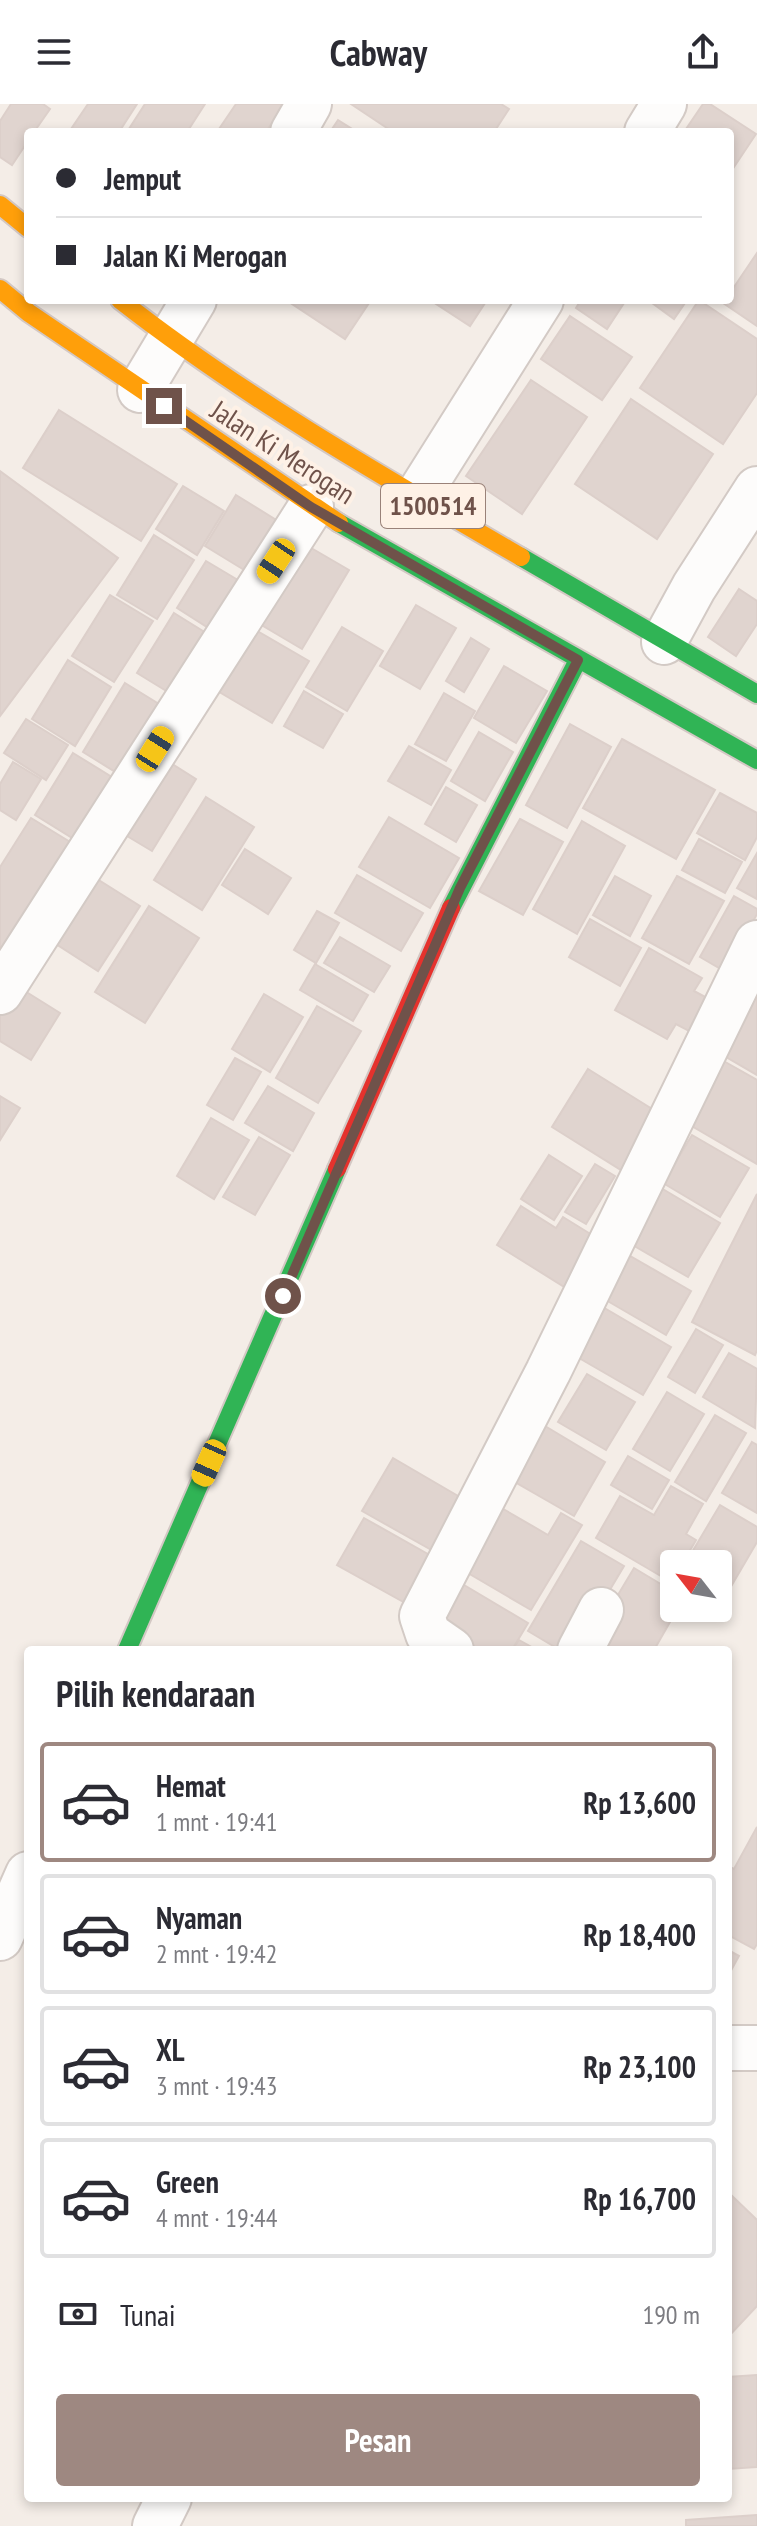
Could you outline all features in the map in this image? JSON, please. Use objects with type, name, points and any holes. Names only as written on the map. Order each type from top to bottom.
[{"type":"main road","points":[[0,205],[24,225]]},
{"type":"main road","name":"Jalan Ki Merogan","points":[[0,289],[311,507],[757,760]]},
{"type":"main road","name":"Jalan Ki Merogan","points":[[125,304],[170,339],[417,497],[757,694]]},
{"type":"main road","points":[[129,1646],[460,888],[578,660]]},
{"type":"street","points":[[295,128],[309,104]]},
{"type":"street","points":[[649,128],[664,104]]},
{"type":"street","points":[[140,390],[192,304]]},
{"type":"street","points":[[417,497],[538,304]]},
{"type":"street","points":[[664,642],[694,587],[757,489]]},
{"type":"street","points":[[0,992],[311,507]]},
{"type":"street","points":[[445,1646],[428,1634],[422,1616],[548,1372],[757,943]]},
{"type":"street","points":[[582,1646],[601,1610]]},
{"type":"street","points":[[0,1938],[24,1883]]},
{"type":"street","points":[[732,2048],[757,2048]]},
{"type":"street","points":[[155,2526],[167,2502]]},
{"type":"building","points":[[11,104],[43,104],[50,109],[37,128],[24,128],[24,147],[12,165],[0,157],[0,121]]},
{"type":"building","points":[[88,104],[137,104],[122,128],[72,128]]},
{"type":"building","points":[[145,104],[205,104],[190,128],[130,128]]},
{"type":"building","points":[[236,104],[284,104],[269,128],[220,128]]},
{"type":"building","points":[[351,104],[501,104],[509,109],[497,128],[387,128]]},
{"type":"building","points":[[703,104],[710,104],[756,134],[734,167],[734,128],[687,128]]},
{"type":"building","points":[[338,120],[351,128],[333,128]]},
{"type":"building","points":[[757,253],[757,326],[724,304],[734,304],[734,287]]},
{"type":"building","points":[[292,304],[368,304],[345,339]]},
{"type":"building","points":[[436,304],[484,304],[470,326]]},
{"type":"building","points":[[578,304],[623,304],[607,329],[576,308]]},
{"type":"building","points":[[653,304],[684,304],[674,319]]},
{"type":"building","points":[[696,304],[705,304],[757,339],[757,393],[723,444],[640,388]]},
{"type":"building","points":[[570,316],[632,357],[602,400],[541,359]]},
{"type":"building","points":[[531,380],[587,417],[522,514],[466,476]]},
{"type":"building","points":[[631,399],[713,454],[657,539],[575,484]]},
{"type":"building","points":[[59,410],[177,484],[141,541],[23,468]]},
{"type":"building","points":[[0,471],[118,558],[0,716]]},
{"type":"building","points":[[183,486],[224,511],[197,555],[156,529]]},
{"type":"building","points":[[236,495],[286,526],[254,576],[205,546]]},
{"type":"building","points":[[154,535],[194,560],[157,619],[117,595]]},
{"type":"building","points":[[294,538],[349,570],[302,649],[248,617]]},
{"type":"building","points":[[206,561],[248,586],[218,634],[177,608]]},
{"type":"building","points":[[739,589],[757,601],[757,624],[736,656],[708,637]]},
{"type":"building","points":[[110,595],[153,621],[114,682],[72,656]]},
{"type":"building","points":[[416,605],[456,628],[420,689],[380,666]]},
{"type":"building","points":[[174,613],[219,641],[181,700],[137,673]]},
{"type":"building","points":[[245,624],[309,661],[272,723],[209,686]]},
{"type":"building","points":[[342,627],[383,651],[347,711],[306,687]]},
{"type":"building","points":[[471,638],[489,649],[464,692],[446,681]]},
{"type":"building","points":[[68,660],[111,687],[75,746],[32,719]]},
{"type":"building","points":[[504,666],[547,691],[516,743],[474,718]]},
{"type":"building","points":[[125,683],[172,712],[130,781],[83,752]]},
{"type":"building","points":[[304,691],[343,714],[323,748],[284,726]]},
{"type":"building","points":[[444,693],[475,711],[446,761],[415,744]]},
{"type":"building","points":[[26,719],[68,745],[46,780],[4,753]]},
{"type":"building","points":[[570,724],[611,747],[567,828],[526,805]]},
{"type":"building","points":[[479,732],[513,752],[485,801],[451,781]]},
{"type":"building","points":[[622,739],[715,790],[676,859],[583,808]]},
{"type":"building","points":[[409,746],[451,770],[431,805],[388,781]]},
{"type":"building","points":[[73,753],[120,782],[82,844],[35,815]]},
{"type":"building","points":[[161,757],[196,779],[152,851],[117,830]]},
{"type":"building","points":[[13,762],[41,779],[16,820],[0,810],[0,784]]},
{"type":"building","points":[[446,787],[477,805],[456,842],[425,824]]},
{"type":"building","points":[[720,793],[757,813],[757,837],[745,860],[697,833]]},
{"type":"building","points":[[206,797],[254,827],[202,910],[154,880]]},
{"type":"building","points":[[389,817],[459,858],[430,908],[359,867]]},
{"type":"building","points":[[31,818],[80,848],[12,957],[0,950],[0,867]]},
{"type":"building","points":[[520,819],[563,842],[523,915],[479,891]]},
{"type":"building","points":[[582,821],[625,846],[577,934],[533,909]]},
{"type":"building","points":[[699,839],[742,862],[725,893],[682,870]]},
{"type":"building","points":[[245,849],[291,878],[268,914],[222,885]]},
{"type":"building","points":[[757,853],[757,899],[737,888]]},
{"type":"building","points":[[86,872],[140,906],[98,971],[45,937]]},
{"type":"building","points":[[357,875],[423,913],[401,951],[335,913]]},
{"type":"building","points":[[615,876],[651,896],[630,936],[593,915]]},
{"type":"building","points":[[677,876],[724,901],[689,964],[642,938]]},
{"type":"building","points":[[734,896],[757,909],[757,914],[726,972],[700,957]]},
{"type":"building","points":[[149,906],[199,938],[145,1023],[95,992]]},
{"type":"building","points":[[317,911],[339,923],[316,963],[294,950]]},
{"type":"building","points":[[590,919],[641,948],[620,986],[569,957]]},
{"type":"building","points":[[340,937],[390,966],[374,992],[324,963]]},
{"type":"building","points":[[649,948],[702,978],[694,991],[707,998],[689,1031],[676,1024],[667,1039],[615,1010]]},
{"type":"building","points":[[315,964],[368,995],[353,1021],[300,990]]},
{"type":"building","points":[[12,983],[60,1013],[31,1060],[0,1041],[0,1003]]},
{"type":"building","points":[[264,994],[303,1017],[270,1072],[232,1049]]},
{"type":"building","points":[[754,994],[757,996],[757,1075],[719,1053]]},
{"type":"building","points":[[317,1006],[361,1031],[318,1103],[276,1078]]},
{"type":"building","points":[[235,1058],[261,1072],[233,1120],[207,1105]]},
{"type":"building","points":[[720,1059],[757,1080],[757,1164],[683,1121]]},
{"type":"building","points":[[588,1069],[657,1112],[621,1170],[552,1127]]},
{"type":"building","points":[[268,1086],[314,1113],[293,1151],[245,1123]]},
{"type":"building","points":[[0,1096],[20,1108],[0,1140]]},
{"type":"building","points":[[211,1118],[249,1140],[214,1199],[177,1176]]},
{"type":"building","points":[[692,1135],[749,1168],[720,1217],[663,1183]]},
{"type":"building","points":[[259,1137],[290,1155],[255,1215],[223,1197]]},
{"type":"building","points":[[549,1155],[582,1176],[554,1220],[521,1199]]},
{"type":"building","points":[[595,1164],[615,1176],[586,1224],[565,1212]]},
{"type":"building","points":[[661,1188],[720,1223],[688,1277],[629,1243]]},
{"type":"building","points":[[757,1194],[757,1350],[755,1355],[692,1322]]},
{"type":"building","points":[[521,1206],[556,1228],[563,1217],[605,1243],[574,1293],[497,1245]]},
{"type":"building","points":[[625,1253],[691,1291],[666,1335],[599,1296]]},
{"type":"building","points":[[601,1306],[671,1347],[643,1395],[572,1354]]},
{"type":"building","points":[[696,1329],[723,1345],[695,1393],[668,1377]]},
{"type":"building","points":[[729,1353],[757,1369],[755,1428],[703,1397]]},
{"type":"building","points":[[587,1374],[635,1402],[606,1450],[558,1422]]},
{"type":"building","points":[[667,1392],[704,1414],[670,1471],[633,1449]]},
{"type":"building","points":[[715,1415],[746,1433],[706,1501],[675,1482]]},
{"type":"building","points":[[540,1423],[605,1462],[574,1516],[508,1478]]},
{"type":"building","points":[[752,1442],[757,1445],[757,1513],[722,1493]]},
{"type":"building","points":[[628,1456],[669,1480],[652,1509],[611,1485]]},
{"type":"building","points":[[393,1458],[465,1500],[435,1552],[362,1511]]},
{"type":"building","points":[[671,1486],[703,1504],[686,1534],[696,1540],[690,1550],[660,1550],[660,1576],[596,1538],[620,1496],[654,1515]]},
{"type":"building","points":[[720,1505],[757,1527],[757,1542],[732,1585],[732,1550],[693,1550]]},
{"type":"building","points":[[498,1506],[548,1535],[561,1513],[582,1525],[531,1610],[461,1569]]},
{"type":"building","points":[[364,1518],[435,1558],[407,1604],[337,1565]]},
{"type":"building","points":[[581,1541],[624,1566],[576,1646],[553,1646],[528,1631]]},
{"type":"building","points":[[634,1568],[660,1584],[660,1622],[670,1622],[656,1646],[587,1646]]},
{"type":"building","points":[[459,1582],[528,1623],[514,1646],[472,1646],[435,1624]]},
{"type":"building","points":[[519,1640],[530,1646],[515,1646]]},
{"type":"building","points":[[757,1827],[757,1944],[754,1949],[732,1937],[734,1869]]},
{"type":"building","points":[[732,1952],[739,1956],[732,1969]]},
{"type":"building","points":[[732,2196],[757,2220],[757,2306],[732,2333]]},
{"type":"building","points":[[757,2375],[757,2467],[732,2469],[732,2377]]},
{"type":"building","points":[[757,2515],[757,2526],[686,2526],[686,2520]]},
{"type":"traffic: fast","points":[[339,523],[757,760]]},
{"type":"traffic: fast","points":[[521,557],[757,694]]},
{"type":"traffic: fast","points":[[451,908],[578,660]]},
{"type":"traffic: fast","points":[[129,1646],[337,1169]]},
{"type":"traffic: slow","points":[[0,205],[24,225]]},
{"type":"traffic: slow","points":[[0,289],[29,313],[339,523]]},
{"type":"traffic: slow","points":[[125,304],[266,403],[367,467],[521,557]]},
{"type":"traffic: jam","points":[[337,1169],[451,908]]},
{"type":"route","points":[[164,406],[311,507],[578,660],[460,888],[283,1296]]}]
